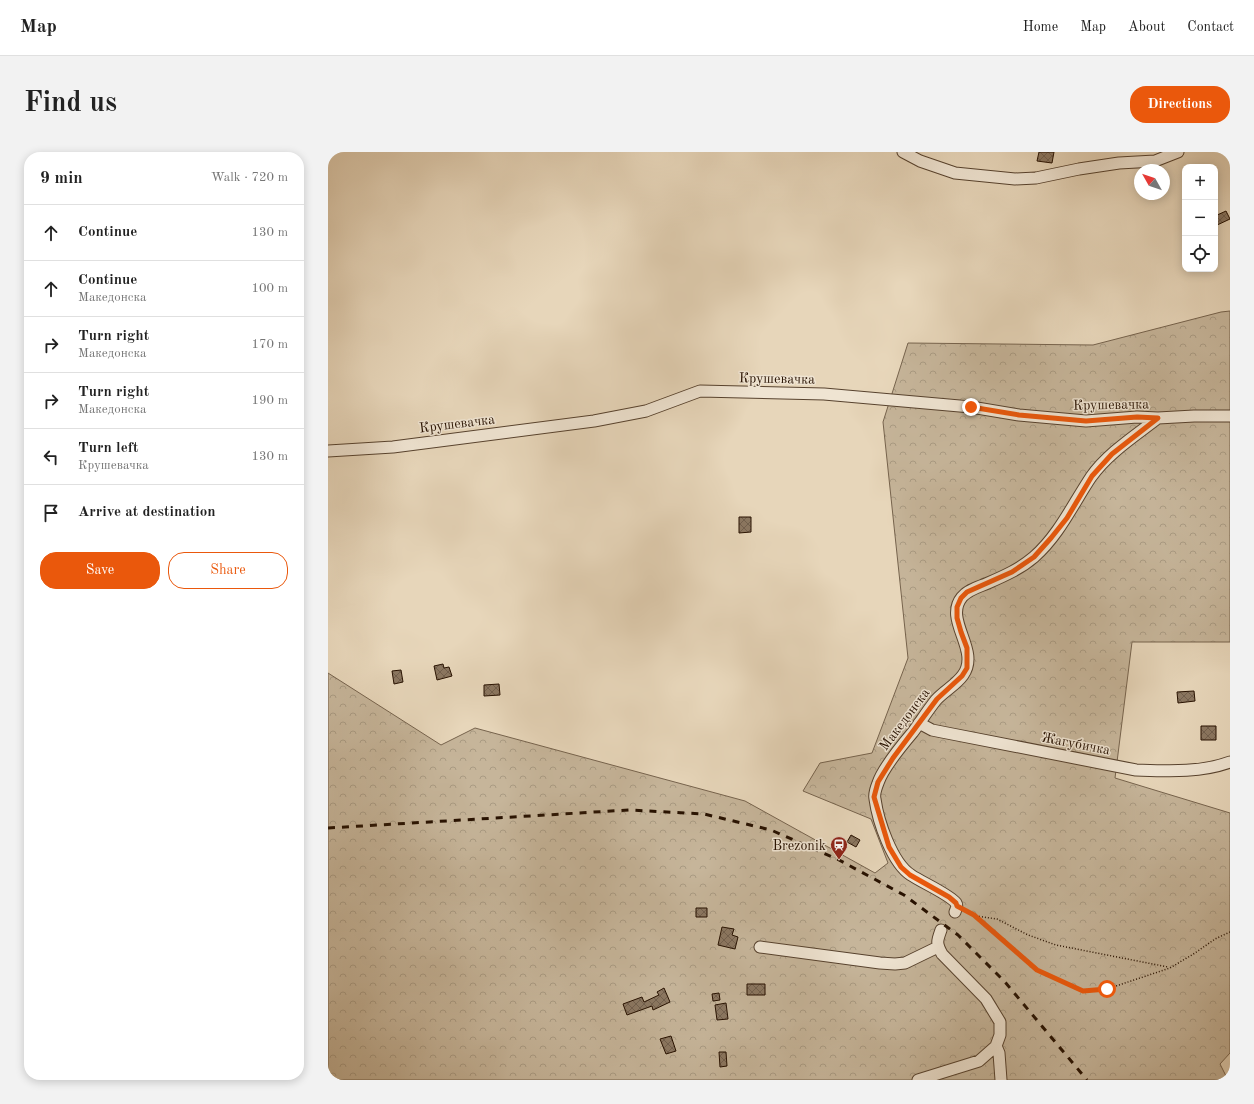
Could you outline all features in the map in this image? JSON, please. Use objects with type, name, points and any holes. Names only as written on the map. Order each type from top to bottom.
[{"type":"street","points":[[903,152],[920,161],[955,173],[1015,179],[1036,178],[1079,168],[1119,163],[1137,163],[1155,160],[1178,152]]},
{"type":"street","name":"Крушевачка","points":[[328,450],[393,447],[594,421],[646,411],[700,391],[824,394],[971,407],[1019,415],[1086,421],[1137,417],[1158,418],[1230,416]]},
{"type":"street","name":"Македонска","points":[[956,909],[956,903],[949,897],[910,875],[901,867],[889,847],[874,797],[878,782],[893,758],[937,699],[962,676],[967,668],[967,648],[957,618],[957,607],[961,598],[967,592],[1012,572],[1034,557],[1067,518],[1092,476],[1112,454],[1158,418]]},
{"type":"street","name":"Жагубичка","points":[[919,723],[937,731],[1136,770],[1196,770],[1230,762]]},
{"type":"street","points":[[918,1080],[979,1061],[996,1046],[1000,1035],[1000,1022],[986,999],[942,954],[938,947],[937,943],[941,930]]},
{"type":"street","points":[[760,947],[880,964],[895,964],[905,963],[938,947]]},
{"type":"street","points":[[996,1046],[999,1053],[1001,1080]]},
{"type":"path","points":[[956,909],[974,915],[997,919],[1028,935],[1056,944],[1170,968]]},
{"type":"path","points":[[974,915],[1037,970],[1083,991],[1107,989],[1170,968],[1215,939],[1230,932]]},
{"type":"green space","points":[[1230,311],[1230,642],[1132,642],[1115,778],[1230,813],[1230,1053],[1220,1064],[1228,1080],[328,1080],[328,673],[441,745],[475,728],[745,801],[875,873],[888,863],[871,819],[803,791],[820,763],[872,753],[908,658],[883,422],[908,343],[1093,345]]},
{"type":"building","points":[[1039,152],[1054,152],[1052,163],[1037,161]]},
{"type":"building","points":[[1226,211],[1230,219],[1218,225],[1218,215]]},
{"type":"building","points":[[739,517],[751,517],[751,532],[739,533]]},
{"type":"building","points":[[443,664],[444,668],[449,667],[452,676],[437,680],[434,666]]},
{"type":"building","points":[[401,670],[403,682],[394,684],[392,671]]},
{"type":"building","points":[[499,684],[500,695],[484,696],[484,685]]},
{"type":"building","points":[[1194,691],[1195,701],[1178,703],[1177,692]]},
{"type":"building","points":[[1201,726],[1216,726],[1216,740],[1201,740]]},
{"type":"building","points":[[851,835],[860,840],[856,847],[847,842]]},
{"type":"building","points":[[696,908],[707,908],[707,917],[696,917]]},
{"type":"building","points":[[722,927],[734,929],[732,935],[738,937],[735,949],[718,945]]},
{"type":"building","points":[[747,984],[765,984],[765,995],[747,995]]},
{"type":"building","points":[[664,988],[670,1002],[653,1010],[652,1006],[627,1015],[623,1004],[642,997],[644,1002],[659,995],[657,992]]},
{"type":"building","points":[[719,993],[720,1000],[713,1001],[712,994]]},
{"type":"building","points":[[726,1003],[728,1019],[717,1020],[715,1005]]},
{"type":"building","points":[[671,1036],[676,1051],[666,1054],[660,1039]]},
{"type":"building","points":[[719,1052],[726,1052],[727,1066],[720,1067]]},
{"type":"railway","points":[[328,828],[629,810],[704,814],[771,830],[839,860],[904,895],[958,935],[1005,982],[1087,1080]]},
{"type":"place","name":"Brezonik","points":[[839,860]]},
{"type":"route","points":[[971,407],[1019,415],[1086,421],[1137,417],[1158,418],[1112,454],[1092,476],[1067,518],[1034,557],[1012,572],[967,592],[961,598],[957,607],[957,618],[967,648],[967,668],[962,676],[937,699],[893,758],[878,782],[874,797],[889,847],[901,867],[910,875],[949,897],[956,903],[957,906],[974,915],[1037,970],[1083,991],[1107,989]]}]
